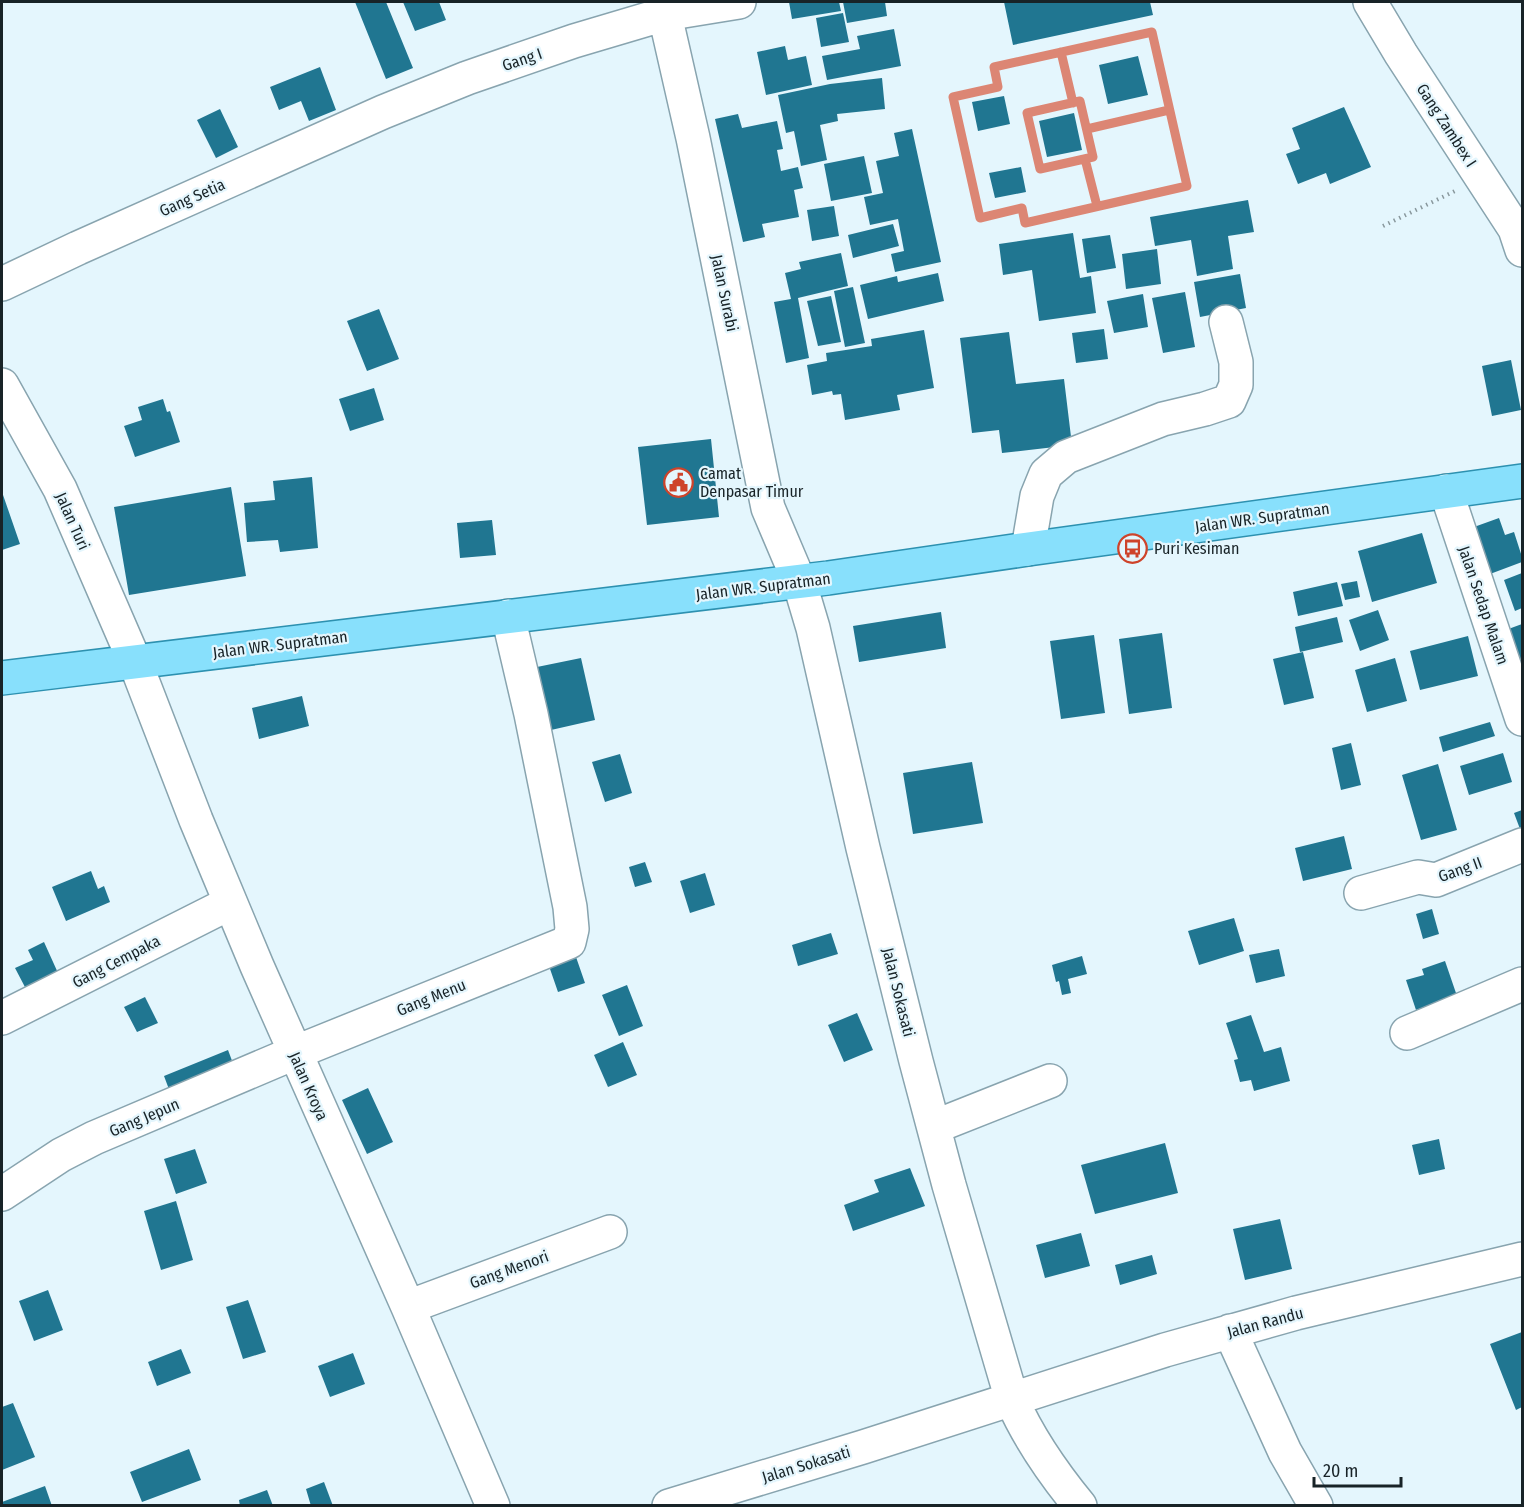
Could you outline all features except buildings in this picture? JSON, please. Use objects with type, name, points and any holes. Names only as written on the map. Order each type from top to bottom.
[{"type":"main road","name":"Jalan WR. Supratman","points":[[2,678],[800,581],[1522,481]]},
{"type":"street","name":"Gang I","points":[[383,112],[467,78],[663,8],[740,2]]},
{"type":"street","name":"Gang Zambex I","points":[[1370,2],[1401,54],[1520,235]]},
{"type":"street","name":"Jalan Surabi","points":[[663,8],[693,138],[768,508],[800,581]]},
{"type":"street","name":"Gang Setia","points":[[2,284],[383,112]]},
{"type":"street","points":[[1028,549],[1037,496],[1046,474],[1066,457],[1163,419],[1229,401],[1236,385],[1236,362],[1226,322]]},
{"type":"street","name":"Jalan Turi","points":[[2,385],[60,489],[135,662]]},
{"type":"street","name":"Jalan Sedap Malam","points":[[1446,491],[1522,718]]},
{"type":"street","name":"Jalan Sokasati","points":[[800,581],[916,1061],[1012,1400],[1021,1422],[1036,1447],[1080,1506]]},
{"type":"street","name":"Gang Menu","points":[[294,1053],[569,942],[572,929],[570,907],[531,714],[508,616]]},
{"type":"street","name":"Jalan Kroya","points":[[135,662],[230,903],[493,1506]]},
{"type":"street","name":"Gang II","points":[[1361,893],[1418,877],[1436,880],[1522,845]]},
{"type":"street","name":"Gang Cempaka","points":[[2,1018],[230,903]]},
{"type":"street","points":[[1407,1033],[1522,984]]},
{"type":"street","name":"Gang Jepun","points":[[2,1194],[61,1155],[94,1138],[294,1053]]},
{"type":"street","points":[[934,1127],[1050,1081]]},
{"type":"street","name":"Gang Menori","points":[[408,1307],[610,1232]]},
{"type":"street","name":"Jalan Randu","points":[[1012,1400],[1230,1331],[1522,1259]]},
{"type":"street","points":[[1230,1331],[1285,1452],[1316,1506]]},
{"type":"street","name":"Jalan Sokasati","points":[[669,1506],[1012,1400]]},
{"type":"path","points":[[1383,226],[1481,178]]},
{"type":"waterway","points":[[1152,32],[1187,186],[1025,223],[1022,208],[980,218],[953,97],[998,87],[994,67],[1152,32]]},
{"type":"waterway","points":[[1061,52],[1073,103]]},
{"type":"waterway","points":[[1080,101],[1093,157],[1040,169],[1027,113],[1080,101]]},
{"type":"waterway","points":[[1087,129],[1169,110]]},
{"type":"waterway","points":[[1085,159],[1097,206]]},
{"type":"place","name":"Camat Denpasar Timur","points":[[679,482]]},
{"type":"place","name":"Puri Kesiman","points":[[1133,548]]}]
